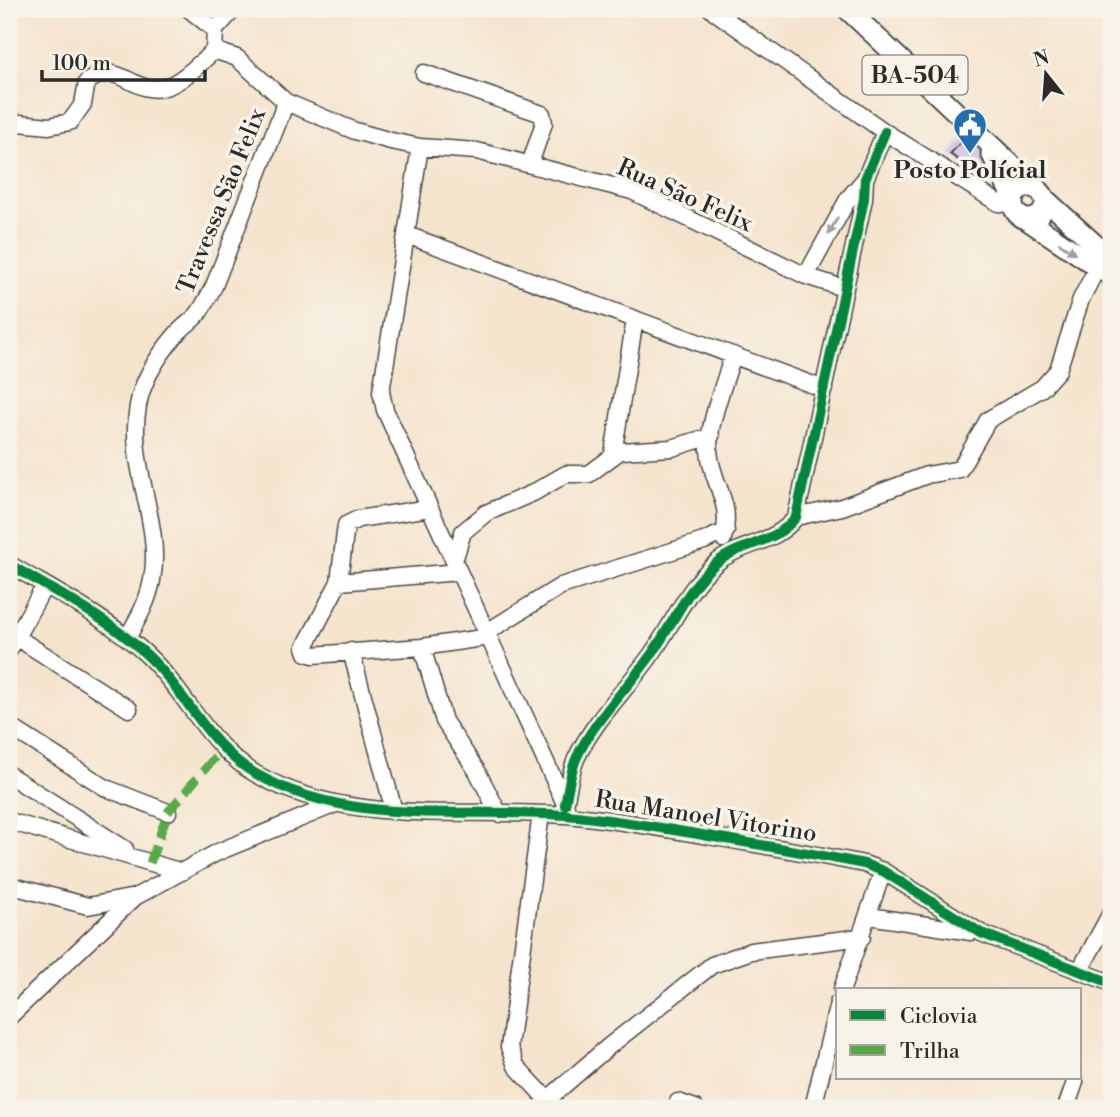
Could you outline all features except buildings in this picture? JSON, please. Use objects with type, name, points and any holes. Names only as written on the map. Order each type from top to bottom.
[{"type":"main road","name":"BA-504","points":[[847,9],[983,141],[1041,193],[1106,268]]},
{"type":"main road","name":"BA-504","points":[[983,141],[997,162],[1016,207]]},
{"type":"main road","points":[[1022,188],[1041,193],[1042,213],[1034,218],[1016,207],[1022,188]]},
{"type":"main road","points":[[1016,207],[1106,268]]},
{"type":"street","points":[[189,9],[215,30]]},
{"type":"street","points":[[9,121],[49,126],[70,122],[78,114],[87,82],[94,76],[111,72],[143,86],[163,88],[174,83],[214,50],[215,30],[234,9]]},
{"type":"street","points":[[711,9],[885,132],[998,203],[1016,207]]},
{"type":"street","name":"Travessa São Felix","points":[[127,638],[143,611],[152,579],[152,530],[140,482],[135,439],[138,404],[145,381],[158,359],[176,334],[198,313],[214,286],[286,102],[237,58],[214,50]]},
{"type":"street","points":[[424,73],[542,114],[544,122],[530,164]]},
{"type":"street","name":"Rua São Felix","points":[[286,102],[355,131],[420,147],[477,151],[632,191],[806,276],[843,288]]},
{"type":"street","points":[[806,276],[848,200],[864,179],[885,132]]},
{"type":"street","points":[[420,147],[381,392],[385,410],[567,810]]},
{"type":"street","points":[[716,562],[769,540],[788,529],[796,517],[802,478],[824,389],[843,288],[864,199],[864,179]]},
{"type":"street","points":[[407,235],[824,389]]},
{"type":"street","points":[[796,517],[842,506],[927,475],[960,470],[988,420],[1042,388],[1058,370],[1081,299],[1106,268]]},
{"type":"street","points":[[613,454],[635,319]]},
{"type":"street","points":[[567,810],[574,762],[587,737],[651,655],[689,596],[716,562],[726,531],[727,513],[712,467],[711,436],[733,355]]},
{"type":"street","points":[[457,566],[464,532],[474,520],[533,493],[566,474],[589,474],[613,454],[629,449],[672,448],[711,436]]},
{"type":"street","points":[[430,508],[349,522],[346,525],[339,582],[305,647],[313,655],[422,647],[488,634],[561,586],[704,541],[726,531]]},
{"type":"street","name":"Rua Manoel Vitorino","points":[[9,564],[127,638],[171,681],[222,749],[254,773],[333,805],[394,811],[499,814],[541,814],[567,810],[818,854],[883,871],[981,933]]},
{"type":"street","points":[[339,582],[457,566]]},
{"type":"street","points":[[45,585],[13,644],[130,709]]},
{"type":"street","points":[[422,647],[444,721],[477,771],[499,814]]},
{"type":"street","points":[[351,651],[394,811]]},
{"type":"street","points":[[9,726],[106,789],[167,812]]},
{"type":"street","points":[[9,775],[145,861]]},
{"type":"street","points":[[9,1017],[135,897],[218,852],[333,805]]},
{"type":"street","points":[[541,814],[509,1047],[516,1066],[552,1104],[608,1047],[712,965],[751,951],[862,937]]},
{"type":"street","points":[[9,821],[182,872]]},
{"type":"street","points":[[135,897],[145,861]]},
{"type":"street","points":[[842,988],[870,916],[883,871]]},
{"type":"street","points":[[9,885],[88,906],[135,897]]},
{"type":"street","points":[[1080,970],[1111,913]]},
{"type":"street","name":"Rua Manoel Vitorino","points":[[870,916],[981,933],[1111,983]]},
{"type":"street","points":[[813,1108],[836,1011]]},
{"type":"street","points":[[1066,1108],[1075,1082]]},
{"type":"street","points":[[678,1102],[695,1108]]},
{"type":"marked path","points":[[150,863],[168,812],[222,749]]},
{"type":"cycle path","points":[[565,805],[572,770],[583,745],[651,655],[696,584],[725,557],[778,533],[796,517],[864,199],[865,179],[885,132]]},
{"type":"cycle path","points":[[9,564],[80,606],[131,641],[173,684],[224,749],[256,774],[292,791],[368,809],[527,813],[601,819],[864,864],[883,871],[981,933],[1111,983]]},
{"type":"place","name":"Posto Polícial","points":[[970,155]]}]
